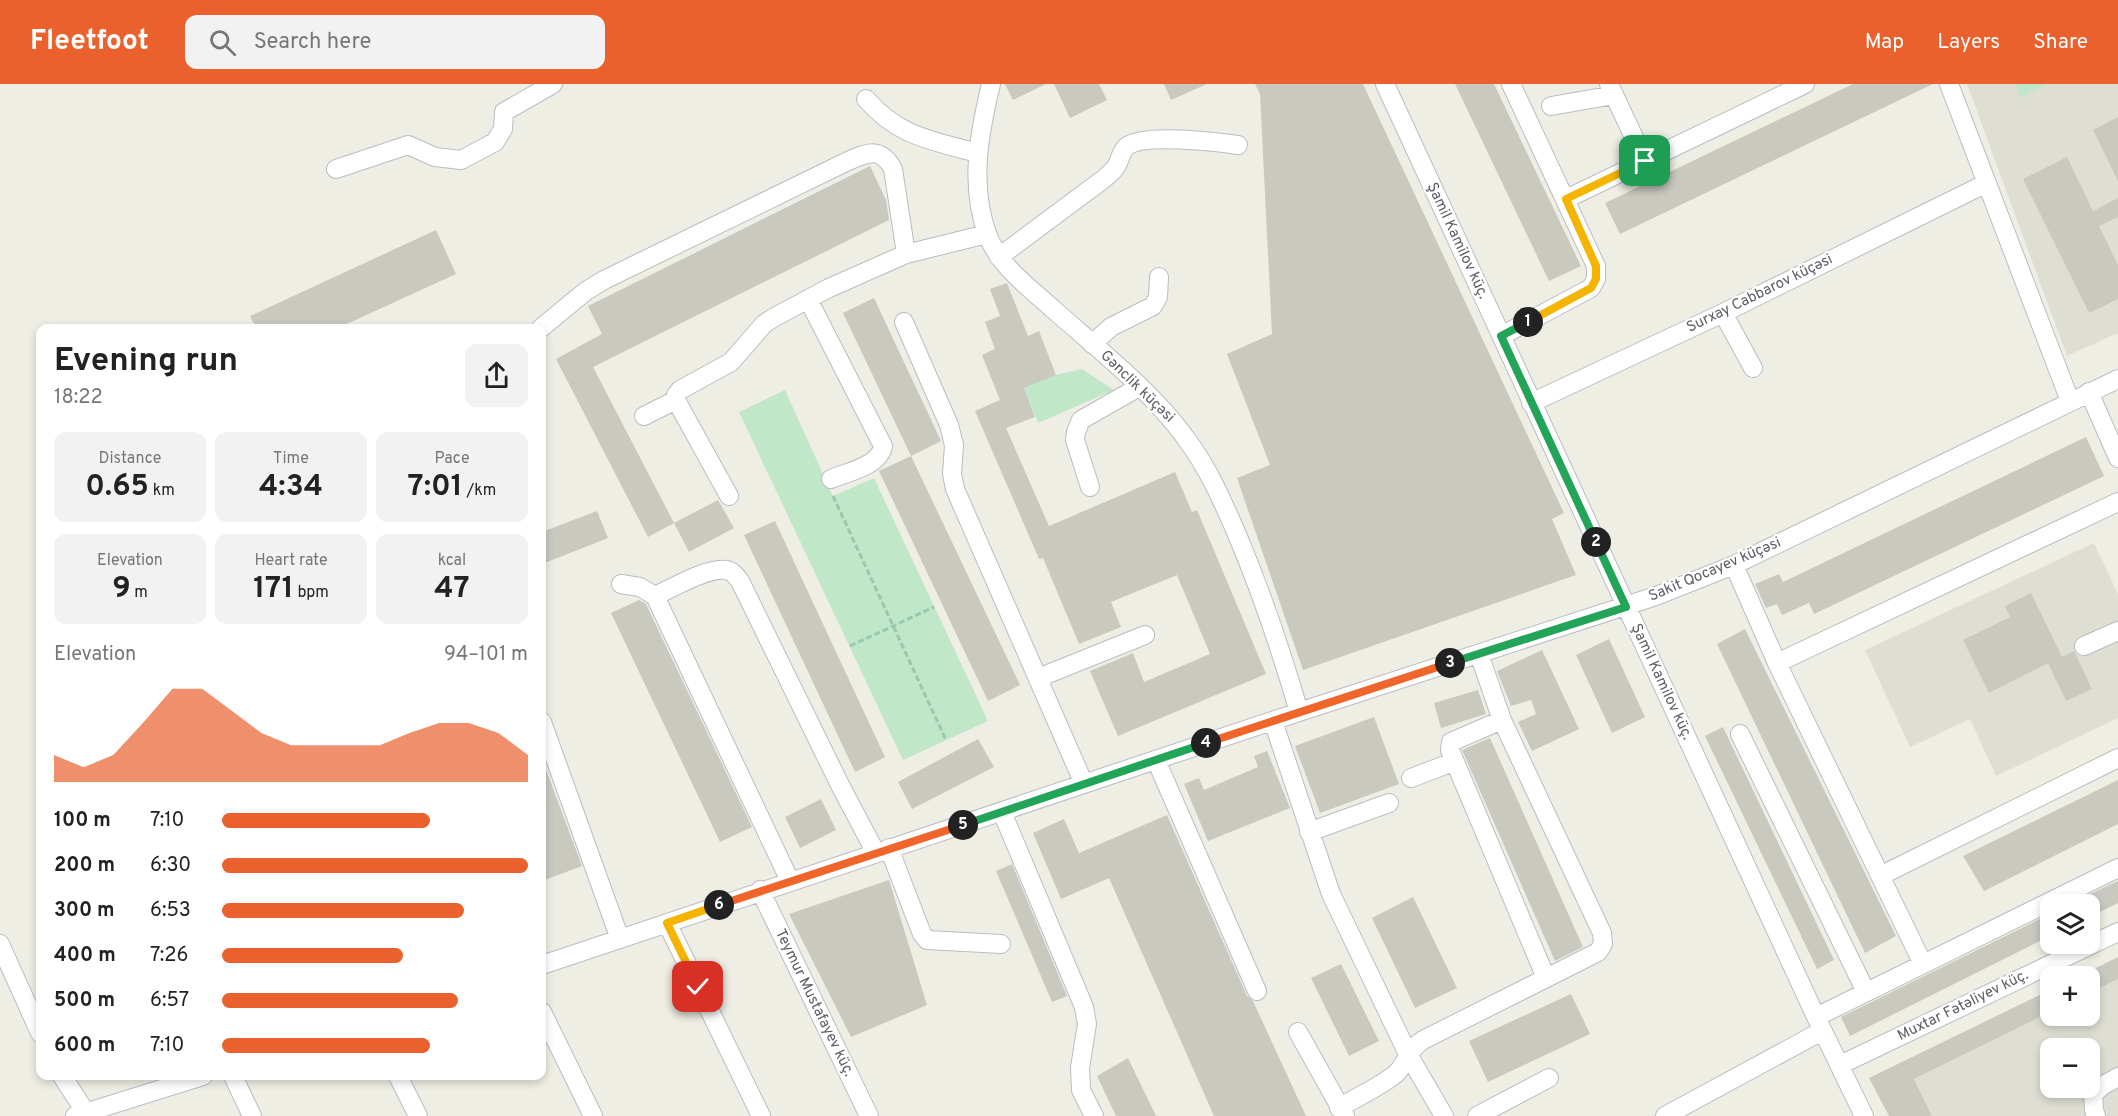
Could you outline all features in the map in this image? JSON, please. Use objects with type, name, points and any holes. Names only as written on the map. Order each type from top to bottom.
[{"type":"street","points":[[336,169],[408,145],[435,157],[461,160],[495,142],[503,129],[504,112],[553,84]]},
{"type":"street","name":"Gənclik küçəsi","points":[[991,84],[977,153],[979,194],[987,234],[999,257],[1014,274],[1169,417],[1206,468],[1258,584],[1277,636],[1299,712]]},
{"type":"street","name":"Şamil Kamilov küç.","points":[[1385,84],[1819,1024],[1864,1116]]},
{"type":"street","points":[[1501,336],[1591,288],[1596,279],[1596,266],[1511,84]]},
{"type":"street","points":[[1566,199],[1805,84]]},
{"type":"street","points":[[1949,84],[2070,401]]},
{"type":"street","points":[[1551,106],[1612,90],[1645,161]]},
{"type":"street","points":[[866,99],[879,114],[914,136],[977,153]]},
{"type":"street","points":[[999,257],[1105,178],[1116,167],[1123,151],[1134,143],[1203,140],[1238,145]]},
{"type":"street","points":[[546,324],[586,291],[604,280],[848,161],[871,153],[881,154],[888,159],[893,169],[906,254]]},
{"type":"street","name":"Surxay Cabbarov küçəsi","points":[[1532,403],[1723,313],[1987,183]]},
{"type":"street","points":[[729,496],[676,400],[676,394],[731,362],[764,324],[808,299],[875,266],[906,254],[987,234]]},
{"type":"street","points":[[1092,344],[1116,324],[1153,306],[1158,297],[1159,277]]},
{"type":"street","points":[[808,299],[883,446],[882,453],[876,460],[832,488]]},
{"type":"street","points":[[1723,313],[1753,368]]},
{"type":"street","points":[[904,322],[950,425],[954,444],[952,474],[955,489],[1084,784]]},
{"type":"street","name":"Sakit Qocayev küçəsi","points":[[546,964],[1299,712],[1626,607],[1734,565],[2118,379]]},
{"type":"street","points":[[1090,487],[1075,440],[1081,420],[1139,387]]},
{"type":"street","points":[[2089,392],[2118,458]]},
{"type":"street","points":[[644,416],[676,400]]},
{"type":"street","points":[[1777,663],[2118,502]]},
{"type":"street","points":[[1734,565],[1777,663],[1923,964]]},
{"type":"street","points":[[655,596],[712,571],[725,570],[734,573],[841,787],[883,851],[922,934],[927,940],[1001,944]]},
{"type":"street","points":[[621,584],[640,587],[655,596],[790,881]]},
{"type":"street","points":[[2084,646],[2118,631]]},
{"type":"street","points":[[1038,678],[1145,635]]},
{"type":"street","points":[[1298,1032],[1342,1112],[1394,1075],[1413,1047],[1423,1040],[1598,952],[1603,944],[1602,933],[1502,720],[1479,654]]},
{"type":"street","points":[[1502,720],[1451,742],[1450,750],[1546,978]]},
{"type":"street","points":[[1273,721],[1331,894],[1408,1054],[1444,1116]]},
{"type":"street","points":[[546,733],[620,939]]},
{"type":"street","points":[[1740,734],[1866,992]]},
{"type":"street","points":[[1880,876],[2118,758]]},
{"type":"street","points":[[1156,760],[1257,991]]},
{"type":"street","points":[[1411,778],[1454,762]]},
{"type":"street","points":[[1309,832],[1389,803]]},
{"type":"street","points":[[1002,812],[1084,1007],[1087,1024],[1080,1068],[1081,1090],[1094,1116]]},
{"type":"street","points":[[1665,1116],[1819,1024],[1866,992],[2118,868]]},
{"type":"street","name":"Teymur Mustafayev küç.","points":[[760,891],[869,1116]]},
{"type":"street","points":[[667,923],[761,1116]]},
{"type":"street","name":"Muxtar Fətəliyev küç.","points":[[1840,1065],[2118,932]]},
{"type":"street","points":[[0,944],[36,1024]]},
{"type":"street","points":[[546,1020],[592,1116]]},
{"type":"street","points":[[2096,1116],[2093,1094],[2118,1077]]},
{"type":"street","points":[[1477,1116],[1549,1078]]},
{"type":"street","points":[[64,1080],[83,1115],[191,1080]]},
{"type":"street","points":[[235,1080],[252,1116]]},
{"type":"street","points":[[400,1080],[418,1116]]},
{"type":"path","points":[[832,488],[946,740]]},
{"type":"path","points":[[850,646],[934,607]]},
{"type":"shaded area","points":[[1967,84],[2118,84],[2118,333],[2067,356]]},
{"type":"shaded area","points":[[2094,543],[2118,594],[2118,718],[1996,776],[1970,719],[1910,747],[1865,650]]},
{"type":"shaded area","points":[[2118,979],[2118,1116],[1932,1116],[1914,1079],[2040,1017],[2040,1026],[2100,1026],[2100,988]]},
{"type":"green space","points":[[2015,84],[2048,84],[2021,97]]},
{"type":"green space","points":[[1082,369],[1114,390],[1038,423],[1024,388],[1056,375]]},
{"type":"green space","points":[[785,390],[833,496],[874,478],[988,721],[903,760],[739,412]]},
{"type":"building","points":[[1005,84],[1046,84],[1013,100]]},
{"type":"building","points":[[1054,84],[1099,84],[1107,100],[1070,118]]},
{"type":"building","points":[[1164,84],[1207,84],[1171,100]]},
{"type":"building","points":[[1255,84],[1363,84],[1564,513],[1552,519],[1576,575],[1303,670],[1237,478],[1270,465],[1227,354],[1272,334],[1260,94]]},
{"type":"building","points":[[1455,84],[1494,84],[1581,266],[1549,281]]},
{"type":"building","points":[[1853,84],[1933,84],[1620,234],[1605,203]]},
{"type":"building","points":[[2118,117],[2118,181],[2093,130]]},
{"type":"building","points":[[2067,157],[2093,211],[2118,198],[2118,217],[2099,226],[2118,265],[2118,299],[2089,313],[2023,179]]},
{"type":"building","points":[[870,166],[886,200],[889,220],[593,367],[674,523],[648,537],[556,359],[602,334],[588,306]]},
{"type":"building","points":[[436,230],[456,274],[347,324],[254,324],[250,316]]},
{"type":"building","points":[[1007,283],[1028,336],[1039,331],[1056,375],[1024,388],[1035,417],[1006,428],[1049,526],[1175,472],[1192,512],[1197,510],[1266,674],[1118,736],[1090,671],[1133,653],[1144,682],[1210,654],[1177,575],[1111,602],[1121,627],[1079,644],[1043,558],[1039,559],[975,411],[1000,400],[982,355],[995,349],[985,322],[1000,316],[990,289]]},
{"type":"building","points":[[874,298],[941,441],[911,456],[843,313]]},
{"type":"building","points":[[2086,437],[2104,476],[1814,614],[1809,603],[1782,615],[1777,604],[1766,608],[1755,584],[1779,574],[1783,582]]},
{"type":"building","points":[[911,456],[1020,685],[988,701],[879,471]]},
{"type":"building","points":[[718,500],[734,528],[689,552],[674,523]]},
{"type":"building","points":[[597,511],[608,538],[546,562],[546,530]]},
{"type":"building","points":[[775,521],[885,757],[855,772],[744,535]]},
{"type":"building","points":[[2031,593],[2062,657],[2074,651],[2092,689],[2066,701],[2048,663],[1989,693],[1963,640],[2010,617],[2005,606]]},
{"type":"building","points":[[639,600],[646,604],[752,827],[720,842],[611,613]]},
{"type":"building","points":[[1745,629],[1896,936],[1865,953],[1717,644]]},
{"type":"building","points":[[1609,639],[1645,717],[1612,733],[1576,655]]},
{"type":"building","points":[[1542,650],[1579,729],[1532,751],[1518,722],[1536,714],[1531,700],[1511,706],[1497,671]]},
{"type":"building","points":[[1478,690],[1486,714],[1441,728],[1434,703]]},
{"type":"building","points":[[1374,717],[1399,784],[1320,813],[1295,746]]},
{"type":"building","points":[[1723,727],[1834,960],[1817,969],[1705,736]]},
{"type":"building","points":[[1490,738],[1583,947],[1555,961],[1462,750]]},
{"type":"building","points":[[978,739],[994,767],[912,809],[898,782]]},
{"type":"building","points":[[1267,751],[1290,808],[1208,841],[1184,784],[1199,778],[1204,790],[1258,767],[1254,756]]},
{"type":"building","points":[[546,770],[582,866],[546,880]]},
{"type":"building","points":[[2118,780],[2118,824],[1984,891],[1963,856]]},
{"type":"building","points":[[821,799],[836,830],[800,848],[785,817]]},
{"type":"building","points":[[1167,815],[1247,996],[1253,1001],[1306,1116],[1214,1116],[1109,878],[1061,899],[1033,833],[1064,819],[1079,853]]},
{"type":"building","points":[[1012,864],[1067,996],[1052,1002],[996,871]]},
{"type":"building","points":[[889,880],[927,1005],[851,1037],[789,914]]},
{"type":"building","points":[[2118,881],[2118,903],[2100,912],[2100,894],[2090,894]]},
{"type":"building","points":[[1413,897],[1457,988],[1415,1008],[1372,918]]},
{"type":"building","points":[[2040,919],[2040,941],[1850,1036],[1841,1017]]},
{"type":"building","points":[[2118,957],[2118,979],[2100,988],[2100,966]]},
{"type":"building","points":[[1341,964],[1379,1041],[1349,1056],[1311,978]]},
{"type":"building","points":[[1571,994],[1590,1034],[1488,1082],[1469,1041]]},
{"type":"building","points":[[2040,995],[2040,1017],[1914,1079],[1932,1116],[1889,1116],[1869,1078]]},
{"type":"building","points":[[1128,1058],[1156,1116],[1116,1116],[1097,1076]]},
{"type":"route","points":[[698,987],[667,923],[1299,712],[1626,607],[1501,336],[1591,288],[1596,279],[1596,266],[1566,199],[1645,161]]}]
